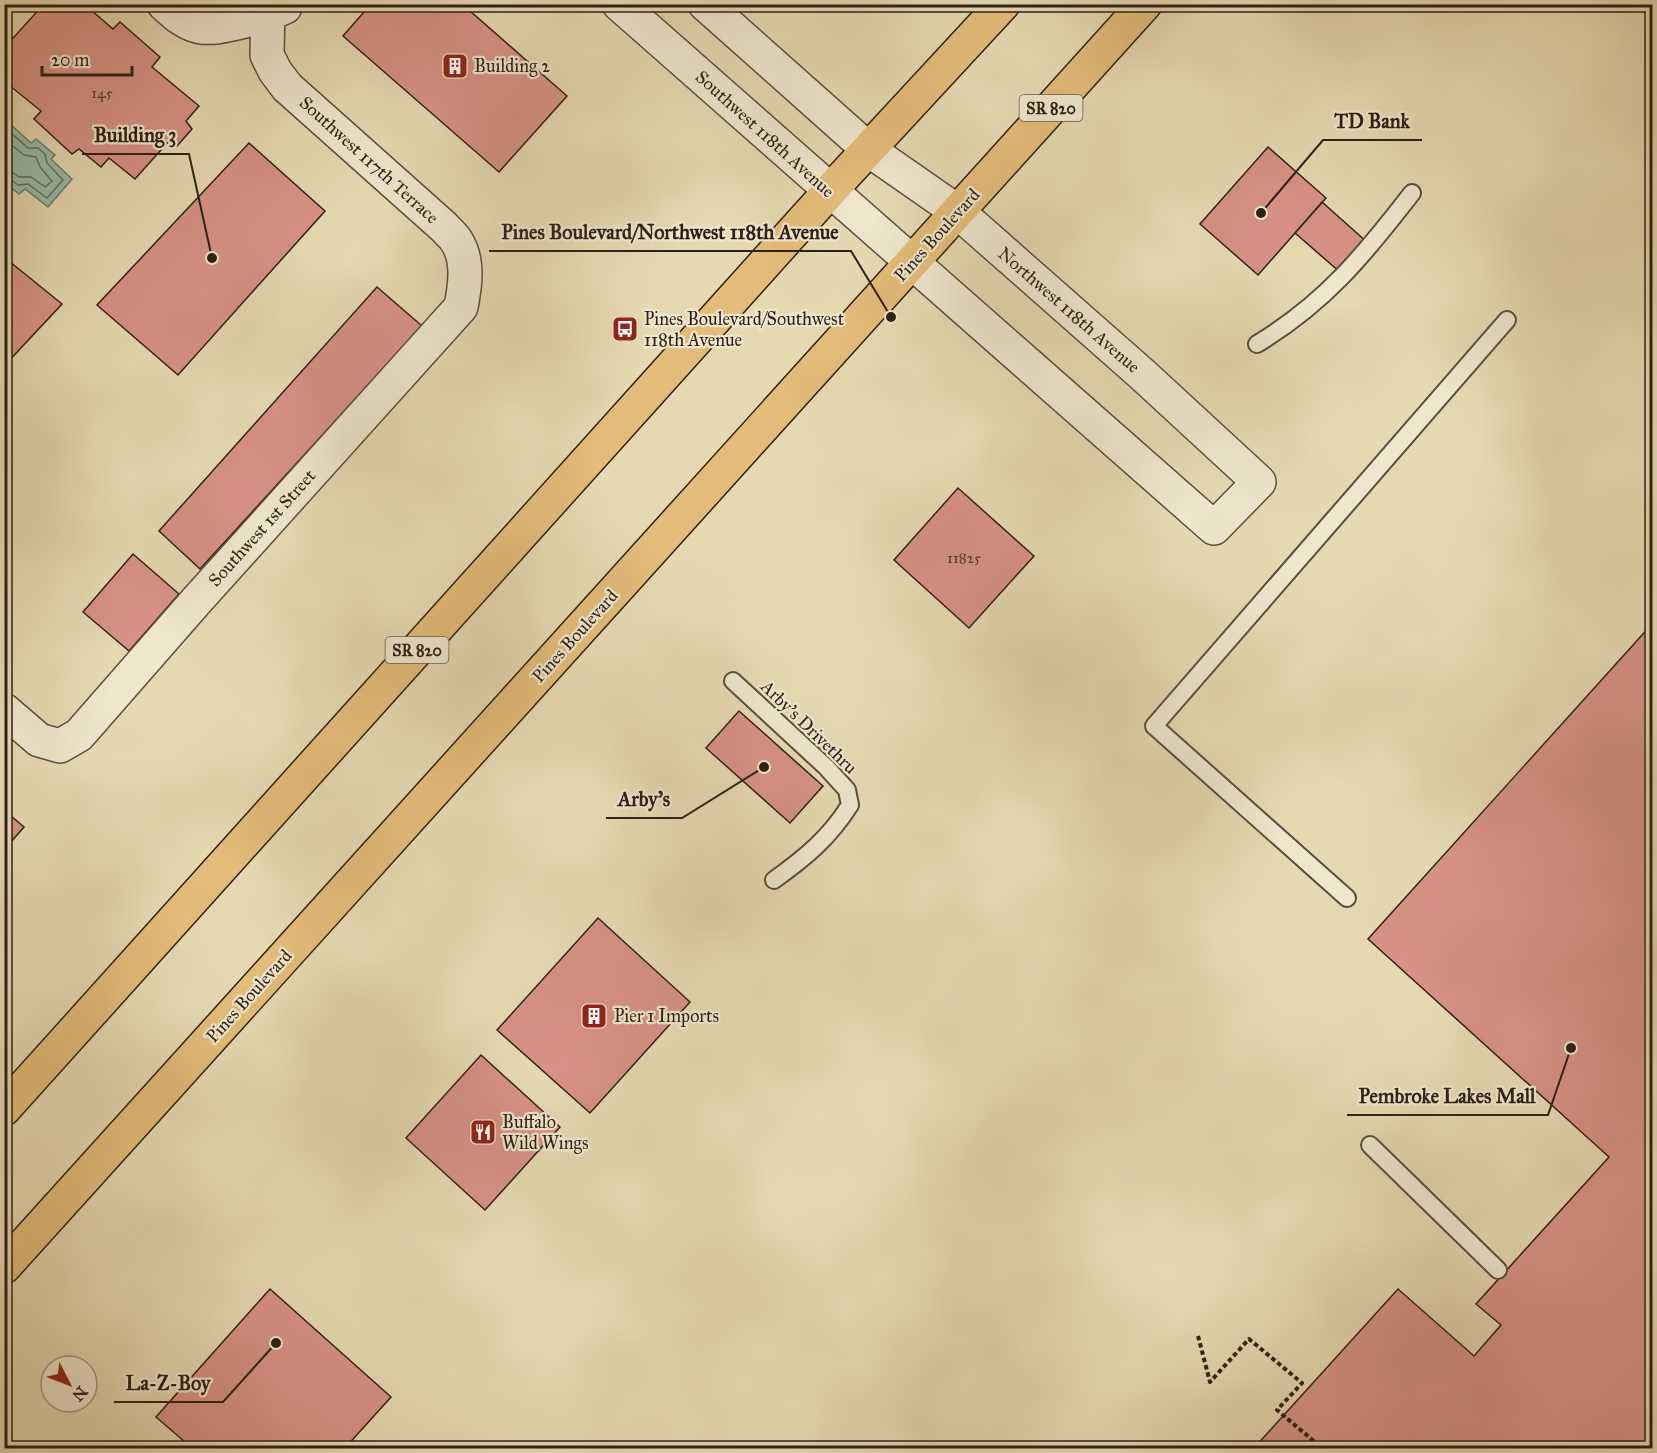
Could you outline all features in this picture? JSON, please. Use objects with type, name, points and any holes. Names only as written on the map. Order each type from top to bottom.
[{"type":"highway","name":"SR 820","points":[[4,1109],[829,192],[1004,4]]},
{"type":"highway","name":"Pines Boulevard","points":[[4,1267],[1145,4]]},
{"type":"street","name":"Southwest 117th Terrace","points":[[164,4],[175,15],[191,24],[211,29],[275,8],[267,55],[275,71],[287,87],[457,242],[466,282],[460,307]]},
{"type":"street","name":"Southwest 118th Avenue","points":[[619,4],[912,263]]},
{"type":"street","points":[[705,4],[869,150]]},
{"type":"street","name":"Northwest 118th Avenue","points":[[869,150],[958,212],[1143,375],[1259,482],[1215,528],[912,263]]},
{"type":"street","name":"Southwest 1st Street","points":[[4,710],[39,740],[60,746],[79,735],[460,307]]},
{"type":"lane","points":[[1257,344],[1285,327],[1322,297],[1377,238],[1412,193]]},
{"type":"lane","points":[[1347,898],[1154,726],[1507,320]]},
{"type":"lane","name":"Arby's Drivethru","points":[[733,681],[826,767],[847,790],[850,805],[839,822],[801,861],[774,880]]},
{"type":"lane","points":[[1370,1145],[1498,1270]]},
{"type":"path","points":[[1198,1336],[1210,1382],[1249,1339],[1302,1383],[1277,1410],[1322,1449]]},
{"type":"water","points":[[9,123],[31,143],[36,139],[55,155],[51,159],[72,179],[48,207],[25,189],[19,194],[5,183],[5,128]]},
{"type":"building","points":[[44,4],[84,4],[113,29],[120,22],[160,57],[152,67],[199,106],[186,121],[192,129],[177,146],[169,141],[135,179],[109,158],[101,167],[79,149],[72,154],[34,119],[41,111],[4,81],[4,48]]},
{"type":"building","name":"Building 2","points":[[371,4],[462,4],[567,96],[499,172],[343,36]]},
{"type":"building","points":[[249,143],[325,211],[178,375],[97,305]]},
{"type":"building","points":[[1268,147],[1326,198],[1258,275],[1200,224]]},
{"type":"building","points":[[1322,202],[1368,243],[1341,273],[1295,233]]},
{"type":"building","points":[[4,257],[62,304],[4,366]]},
{"type":"building","points":[[377,287],[422,326],[200,569],[159,531]]},
{"type":"building","points":[[958,488],[1034,556],[969,628],[894,560]]},
{"type":"building","points":[[133,554],[179,594],[129,651],[83,612]]},
{"type":"building","points":[[1652,624],[1652,1448],[1254,1448],[1398,1289],[1474,1356],[1501,1325],[1476,1304],[1609,1157],[1368,939]]},
{"type":"building","points":[[739,711],[823,786],[790,823],[706,748]]},
{"type":"building","points":[[4,810],[24,827],[4,850]]},
{"type":"building","name":"Pier 1 Imports","points":[[598,918],[690,1002],[590,1113],[497,1030]]},
{"type":"building","name":"Buffalo Wild Wings","points":[[481,1055],[560,1127],[485,1210],[406,1138]]},
{"type":"building","points":[[270,1289],[391,1397],[345,1448],[192,1448],[156,1417]]},
{"type":"place","name":"Building 2","points":[[455,66]]},
{"type":"place","name":"TD Bank","points":[[1261,213]]},
{"type":"place","name":"Building 3","points":[[212,258]]},
{"type":"place","name":"Pines Boulevard/Northwest 118th Avenue","points":[[891,317]]},
{"type":"place","name":"Pines Boulevard/Southwest 118th Avenue","points":[[625,329]]},
{"type":"place","name":"Arby's","points":[[764,767]]},
{"type":"place","name":"Pier 1 Imports","points":[[594,1016]]},
{"type":"place","name":"Pembroke Lakes Mall","points":[[1571,1048]]},
{"type":"place","name":"Buffalo Wild Wings","points":[[483,1132]]},
{"type":"place","name":"La-Z-Boy","points":[[276,1343]]}]
